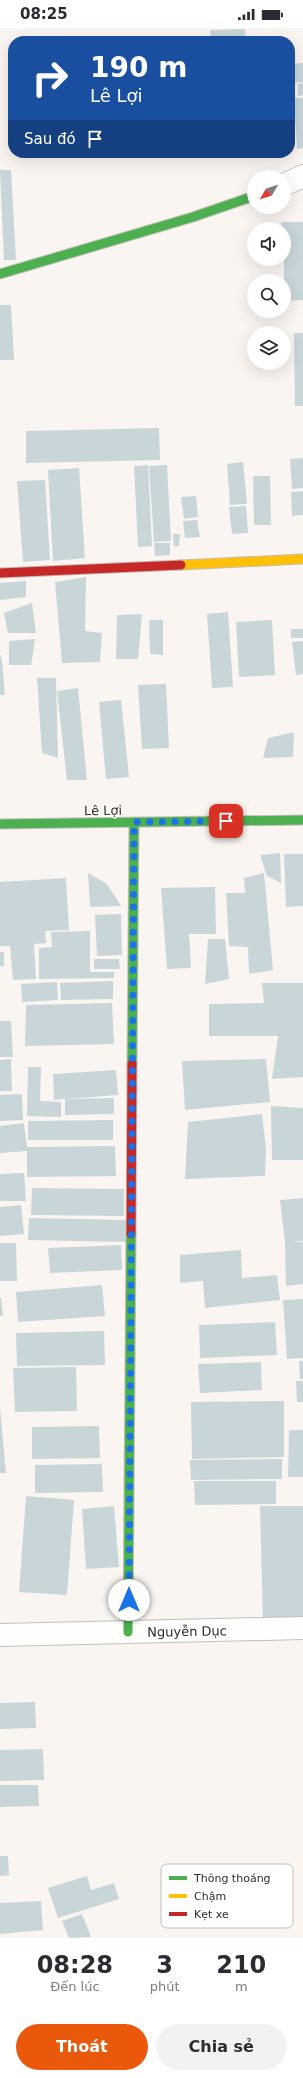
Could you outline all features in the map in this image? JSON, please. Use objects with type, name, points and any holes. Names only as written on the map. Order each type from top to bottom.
[{"type":"street","points":[[291,182],[303,176]]},
{"type":"street","points":[[0,274],[193,217],[247,198]]},
{"type":"street","points":[[0,573],[303,559]]},
{"type":"street","name":"Lê Lợi","points":[[0,824],[303,820]]},
{"type":"street","points":[[128,1632],[134,822]]},
{"type":"street","name":"Nguyễn Dục","points":[[0,1635],[303,1628]]},
{"type":"building","points":[[245,29],[245,36],[211,36],[210,30]]},
{"type":"building","points":[[303,63],[303,82],[295,83],[295,64]]},
{"type":"building","points":[[303,83],[303,95],[298,96],[298,84]]},
{"type":"building","points":[[295,98],[303,98],[303,148],[297,149]]},
{"type":"building","points":[[0,170],[11,170],[16,260],[4,260]]},
{"type":"building","points":[[291,222],[303,222],[303,300],[291,301],[291,274],[284,274],[284,266],[291,266]]},
{"type":"building","points":[[0,305],[11,305],[14,360],[0,360]]},
{"type":"building","points":[[294,333],[303,333],[303,406],[295,406]]},
{"type":"building","points":[[159,428],[160,460],[26,463],[26,431]]},
{"type":"building","points":[[303,458],[303,488],[292,489],[290,459]]},
{"type":"building","points":[[243,462],[247,504],[230,505],[227,464]]},
{"type":"building","points":[[148,465],[152,546],[138,547],[134,466]]},
{"type":"building","points":[[167,465],[171,541],[154,542],[149,466]]},
{"type":"building","points":[[79,468],[85,558],[53,561],[48,470]]},
{"type":"building","points":[[253,476],[270,476],[271,525],[254,525]]},
{"type":"building","points":[[45,480],[50,560],[23,562],[17,481]]},
{"type":"building","points":[[303,491],[303,515],[292,516],[291,492]]},
{"type":"building","points":[[196,496],[198,517],[184,519],[181,497]]},
{"type":"building","points":[[246,506],[248,533],[232,534],[229,507]]},
{"type":"building","points":[[197,520],[200,537],[185,538],[183,521]]},
{"type":"building","points":[[173,534],[180,534],[179,546],[174,546]]},
{"type":"building","points":[[154,543],[170,543],[170,555],[155,556]]},
{"type":"building","points":[[86,577],[85,631],[102,633],[100,662],[62,663],[55,582]]},
{"type":"building","points":[[26,581],[26,597],[0,600],[0,583]]},
{"type":"building","points":[[32,603],[36,633],[8,633],[4,613]]},
{"type":"building","points":[[228,612],[233,687],[212,688],[207,614]]},
{"type":"building","points":[[142,614],[138,659],[116,659],[117,615]]},
{"type":"building","points":[[149,620],[163,620],[163,655],[150,654]]},
{"type":"building","points":[[272,620],[275,675],[239,677],[236,622]]},
{"type":"building","points":[[291,629],[303,629],[303,638],[291,638]]},
{"type":"building","points":[[35,639],[31,665],[9,665],[9,641]]},
{"type":"building","points":[[303,641],[303,674],[296,675],[292,642]]},
{"type":"building","points":[[0,654],[2,661],[5,695],[0,695]]},
{"type":"building","points":[[37,678],[56,678],[58,758],[42,753]]},
{"type":"building","points":[[166,684],[169,748],[142,749],[138,685]]},
{"type":"building","points":[[78,688],[87,780],[67,780],[57,691]]},
{"type":"building","points":[[121,700],[129,777],[106,779],[99,702]]},
{"type":"building","points":[[294,732],[293,757],[263,758],[268,738]]},
{"type":"building","points":[[280,853],[281,883],[267,876],[260,855]]},
{"type":"building","points":[[284,854],[303,854],[303,906],[286,907]]},
{"type":"building","points":[[88,873],[107,884],[121,906],[90,907]]},
{"type":"building","points":[[264,873],[273,970],[249,974],[248,947],[229,946],[226,893],[245,893],[244,878]]},
{"type":"building","points":[[66,878],[69,930],[45,931],[46,943],[34,944],[36,979],[13,980],[10,946],[0,946],[0,882]]},
{"type":"building","points":[[215,887],[216,934],[189,934],[191,968],[167,969],[161,888]]},
{"type":"building","points":[[121,914],[122,955],[97,956],[95,915]]},
{"type":"building","points":[[90,931],[90,972],[114,972],[114,978],[39,979],[39,948],[52,947],[51,932]]},
{"type":"building","points":[[208,939],[225,939],[229,979],[205,984]]},
{"type":"building","points":[[0,952],[4,952],[4,966],[0,966]]},
{"type":"building","points":[[94,959],[119,959],[120,969],[94,969]]},
{"type":"building","points":[[113,981],[113,999],[61,1000],[60,983]]},
{"type":"building","points":[[57,982],[58,1000],[22,1002],[21,984]]},
{"type":"building","points":[[262,983],[303,983],[303,1077],[272,1079],[278,1036],[209,1036],[209,1004],[264,1003]]},
{"type":"building","points":[[112,1003],[114,1044],[25,1046],[26,1005]]},
{"type":"building","points":[[0,1021],[11,1021],[13,1057],[0,1057]]},
{"type":"building","points":[[11,1059],[12,1091],[0,1091],[0,1060]]},
{"type":"building","points":[[266,1059],[270,1102],[185,1110],[182,1061]]},
{"type":"building","points":[[28,1067],[41,1067],[40,1101],[61,1102],[61,1117],[27,1116]]},
{"type":"building","points":[[116,1070],[118,1095],[66,1099],[114,1098],[114,1114],[65,1115],[65,1099],[54,1100],[53,1074]]},
{"type":"building","points":[[22,1094],[23,1120],[0,1121],[0,1095]]},
{"type":"building","points":[[271,1106],[303,1108],[303,1160],[272,1160]]},
{"type":"building","points":[[262,1114],[266,1149],[265,1176],[185,1179],[188,1122]]},
{"type":"building","points":[[113,1120],[113,1140],[28,1140],[28,1121]]},
{"type":"building","points":[[24,1123],[27,1147],[115,1146],[116,1176],[27,1177],[27,1151],[0,1153],[0,1126]]},
{"type":"building","points":[[24,1173],[26,1201],[0,1201],[0,1174]]},
{"type":"building","points":[[32,1188],[124,1189],[124,1216],[31,1215]]},
{"type":"building","points":[[303,1198],[303,1241],[291,1242],[303,1242],[303,1284],[286,1286],[285,1243],[280,1200]]},
{"type":"building","points":[[21,1205],[24,1234],[0,1236],[0,1207]]},
{"type":"building","points":[[29,1218],[126,1220],[126,1242],[28,1240]]},
{"type":"building","points":[[0,1243],[16,1243],[17,1281],[0,1281]]},
{"type":"building","points":[[121,1245],[122,1270],[50,1273],[48,1248]]},
{"type":"building","points":[[241,1250],[242,1278],[277,1275],[280,1300],[205,1308],[203,1281],[180,1283],[180,1255]]},
{"type":"building","points":[[102,1285],[105,1316],[18,1322],[16,1292]]},
{"type":"building","points":[[1,1298],[3,1316],[0,1316]]},
{"type":"building","points":[[303,1299],[303,1358],[287,1359],[283,1300]]},
{"type":"building","points":[[275,1322],[277,1355],[200,1358],[199,1325]]},
{"type":"building","points":[[104,1331],[105,1365],[17,1366],[16,1333]]},
{"type":"building","points":[[299,1361],[303,1361],[303,1379],[300,1379]]},
{"type":"building","points":[[261,1362],[262,1390],[200,1393],[198,1364]]},
{"type":"building","points":[[76,1367],[77,1411],[15,1412],[13,1368]]},
{"type":"building","points":[[296,1381],[303,1381],[303,1402],[297,1402]]},
{"type":"building","points":[[284,1401],[284,1457],[192,1459],[191,1402]]},
{"type":"building","points":[[0,1408],[6,1473],[0,1473]]},
{"type":"building","points":[[99,1426],[100,1458],[32,1459],[32,1427]]},
{"type":"building","points":[[289,1430],[303,1430],[303,1477],[288,1477]]},
{"type":"building","points":[[282,1459],[282,1479],[191,1480],[190,1460]]},
{"type":"building","points":[[102,1464],[103,1492],[35,1493],[35,1465]]},
{"type":"building","points":[[194,1481],[276,1481],[276,1504],[195,1505]]},
{"type":"building","points":[[26,1496],[74,1500],[67,1595],[19,1592]]},
{"type":"building","points":[[114,1506],[119,1567],[86,1569],[82,1509]]},
{"type":"building","points":[[260,1506],[303,1506],[303,1622],[263,1623]]},
{"type":"building","points":[[35,1702],[36,1728],[0,1729],[0,1703]]},
{"type":"building","points":[[43,1749],[44,1780],[0,1781],[0,1750]]},
{"type":"building","points":[[0,1785],[38,1785],[39,1806],[0,1807]]},
{"type":"building","points":[[0,1856],[8,1856],[9,1875],[0,1876]]},
{"type":"building","points":[[87,1876],[91,1890],[114,1883],[119,1899],[58,1918],[48,1888]]},
{"type":"building","points":[[41,1901],[43,1930],[0,1934],[0,1903]]},
{"type":"building","points":[[82,1914],[91,1937],[69,1938],[62,1921]]},
{"type":"traffic: fast","points":[[0,274],[193,217],[247,198]]},
{"type":"traffic: fast","points":[[0,824],[303,820]]},
{"type":"traffic: fast","points":[[132,1064],[134,822]]},
{"type":"traffic: fast","points":[[128,1632],[131,1234]]},
{"type":"traffic: slow","points":[[181,565],[303,559]]},
{"type":"traffic: jam","points":[[0,573],[181,565]]},
{"type":"traffic: jam","points":[[131,1234],[132,1064]]},
{"type":"route","points":[[129,1600],[134,822],[226,821]]}]
